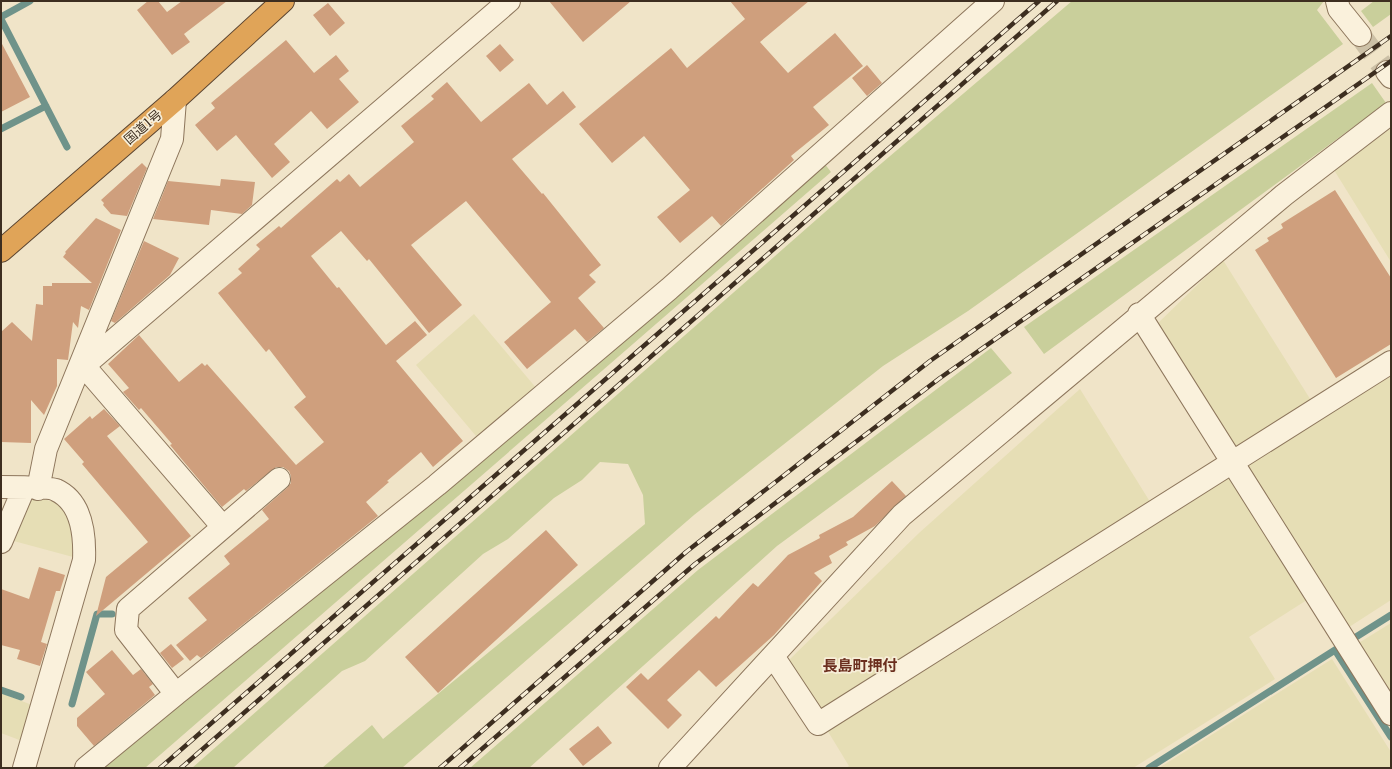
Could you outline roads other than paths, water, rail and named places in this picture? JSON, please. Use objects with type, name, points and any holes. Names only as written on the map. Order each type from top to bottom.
[{"type":"highway","name":"国道1号","points":[[1,251],[175,100],[282,1]]},
{"type":"street","points":[[81,368],[509,1]]},
{"type":"street","points":[[86,768],[437,485],[663,294],[993,1]]},
{"type":"street","points":[[1337,1],[1339,9],[1360,35]]},
{"type":"street","points":[[1,542],[31,488],[81,368],[172,138],[175,100]]},
{"type":"street","points":[[670,768],[902,516],[1139,314],[1284,195],[1391,112]]},
{"type":"street","points":[[1139,314],[1391,714]]},
{"type":"street","points":[[773,656],[818,724],[1391,362]]},
{"type":"street","points":[[81,368],[223,527]]},
{"type":"street","points":[[176,694],[126,630],[128,609],[279,479]]},
{"type":"street","points":[[1,486],[56,489],[71,501],[81,520],[84,542],[84,560],[24,768]]},
{"type":"waterway","points":[[1,17],[30,1]]},
{"type":"waterway","points":[[1,19],[67,147]]},
{"type":"waterway","points":[[1,129],[46,106]]},
{"type":"waterway","points":[[72,704],[97,614],[112,614]]},
{"type":"waterway","points":[[1348,642],[1391,615]]},
{"type":"waterway","points":[[1339,648],[1335,650],[1391,737]]},
{"type":"waterway","points":[[1149,768],[1335,650]]},
{"type":"waterway","points":[[1,690],[21,697]]},
{"type":"tunnel","points":[[1360,35],[1387,72]]},
{"type":"railway","points":[[160,768],[1039,1]]},
{"type":"railway","points":[[181,768],[1057,1]]},
{"type":"railway","points":[[440,768],[686,552],[930,361],[1391,36]]},
{"type":"railway","points":[[460,768],[695,564],[940,378],[1391,61]]},
{"type":"district","name":"長島町押付","points":[[860,665]]}]
